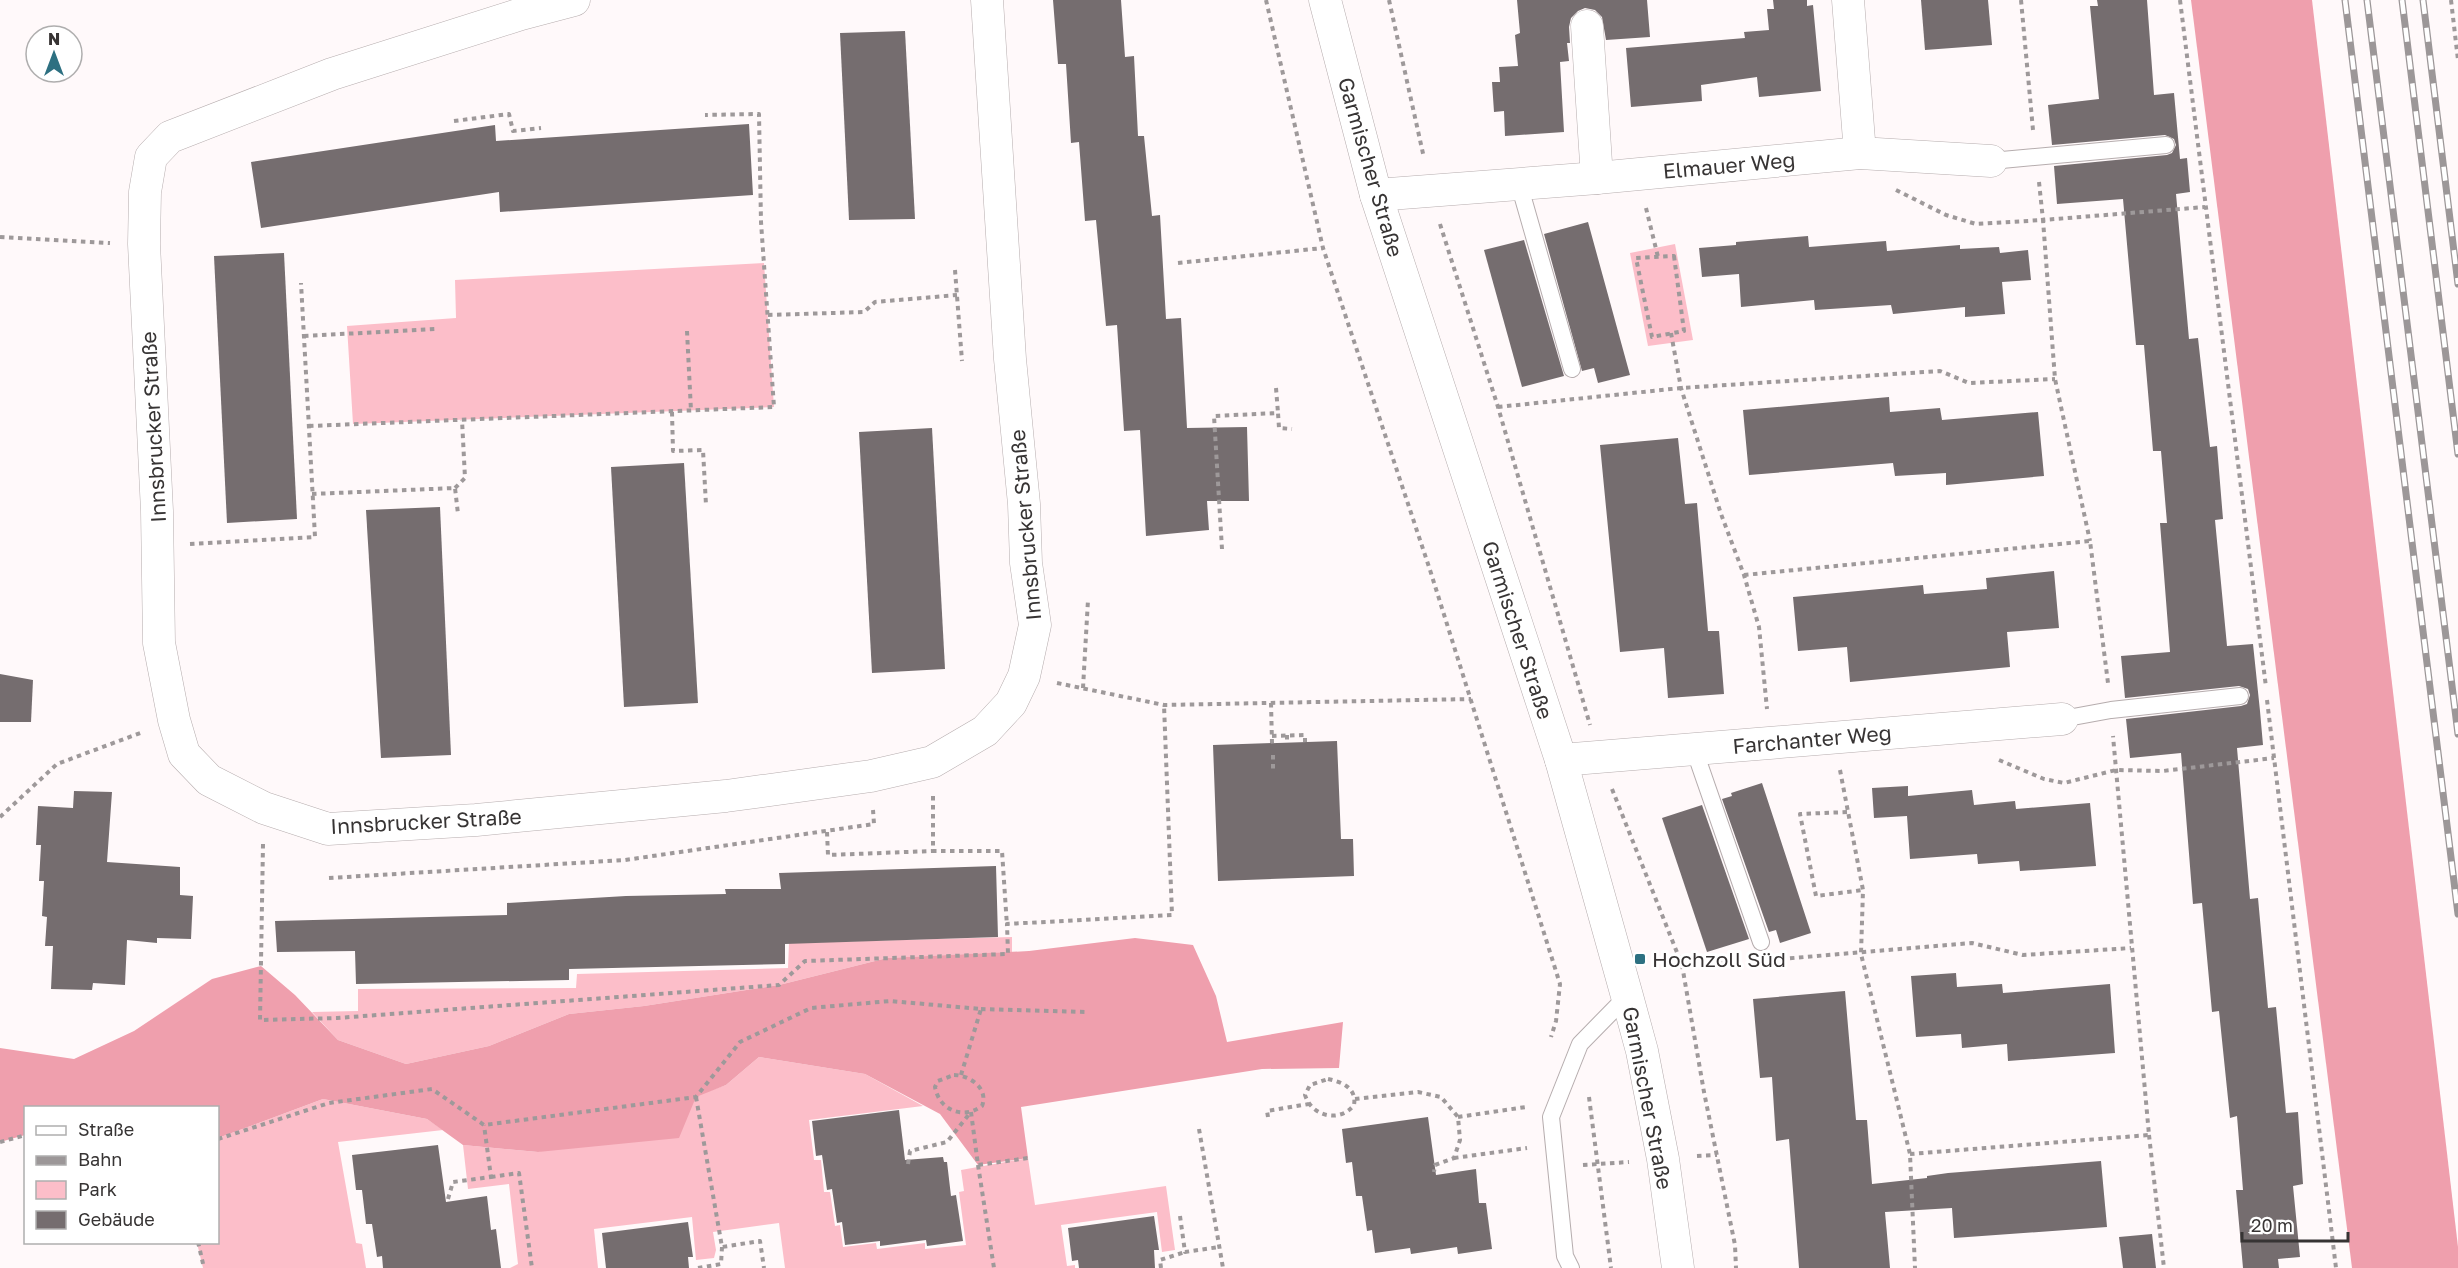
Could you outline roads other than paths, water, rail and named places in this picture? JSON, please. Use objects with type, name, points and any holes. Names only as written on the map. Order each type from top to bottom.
[{"type":"street","name":"Innsbrucker Straße","points":[[574,0],[521,14],[332,74],[170,137],[151,157],[145,192],[144,244],[158,545],[159,643],[174,720],[184,754],[209,780],[264,808],[328,830],[476,820],[690,799],[871,776],[932,762],[985,731],[1011,703],[1024,676],[1035,625],[1026,563],[1024,504],[1010,359],[987,0]]},
{"type":"street","name":"Garmischer Straße","points":[[1325,0],[1376,195],[1561,760],[1627,996],[1642,1051],[1663,1159],[1678,1268]]},
{"type":"street","points":[[1848,0],[1860,153]]},
{"type":"street","points":[[1587,26],[1597,178]]},
{"type":"street","name":"Elmauer Weg","points":[[1376,195],[1597,178],[1860,153],[1991,160]]},
{"type":"street","name":"Farchanter Weg","points":[[1561,760],[2062,718]]},
{"type":"lane","points":[[1991,160],[2166,144]]},
{"type":"lane","points":[[1519,184],[1572,369]]},
{"type":"lane","points":[[2062,718],[2111,710],[2240,696]]},
{"type":"lane","points":[[1694,749],[1761,942]]},
{"type":"lane","points":[[1571,1268],[1565,1256],[1551,1117],[1580,1044],[1627,996]]},
{"type":"railway","points":[[2345,0],[2458,914]]},
{"type":"railway","points":[[2367,0],[2458,734]]},
{"type":"railway","points":[[2402,0],[2458,454]]},
{"type":"railway","points":[[2423,0],[2458,284]]},
{"type":"place","name":"Hochzoll Süd","points":[[1640,959]]}]
